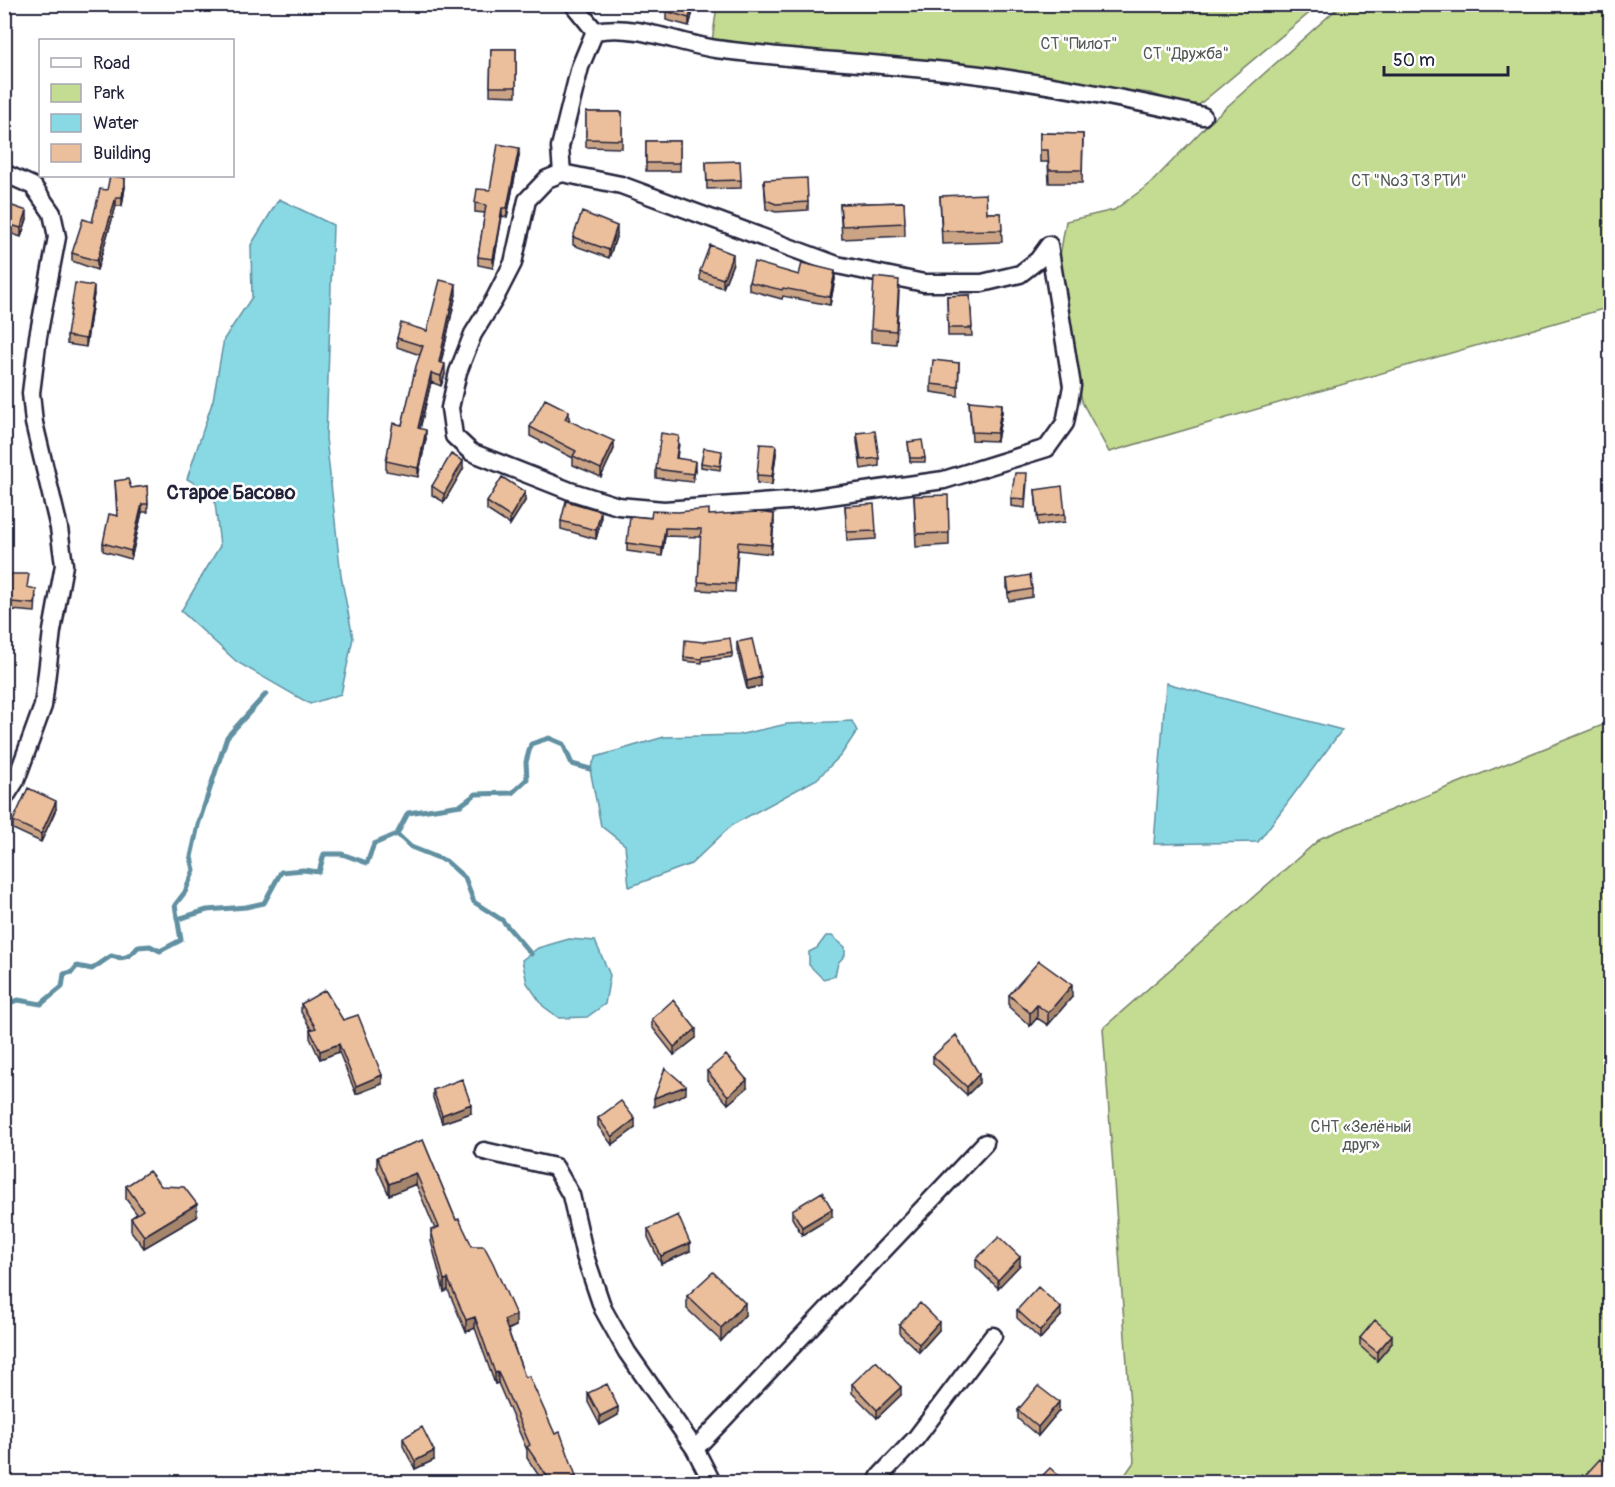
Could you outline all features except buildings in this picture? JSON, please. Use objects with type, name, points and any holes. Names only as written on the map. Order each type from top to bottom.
[{"type":"street","points":[[573,4],[595,31]]},
{"type":"street","points":[[595,31],[610,28],[644,32],[713,48],[988,76],[1134,101],[1203,116]]},
{"type":"street","points":[[562,173],[560,147],[580,67],[595,31]]},
{"type":"street","points":[[4,173],[33,186],[52,213],[57,237],[38,337],[31,393],[34,423],[59,528],[64,564],[52,632],[43,706],[16,780],[4,799]]},
{"type":"street","points":[[562,173],[621,185],[837,265],[924,283],[982,283],[1020,274],[1038,260],[1049,245],[1072,386],[1065,423],[1047,448],[944,480],[801,500],[664,510],[618,506],[570,491],[471,452],[454,436],[450,408],[458,372],[472,334],[494,300],[513,263],[527,200],[547,179],[562,173]]},
{"type":"street","points":[[695,1449],[985,1143]]},
{"type":"street","points":[[484,1151],[555,1167],[571,1195],[585,1256],[603,1309],[627,1352],[695,1449],[712,1482]]},
{"type":"street","points":[[877,1482],[916,1437],[993,1336]]},
{"type":"green space","name":"СТ \"Пилот\"","points":[[717,5],[1319,5],[1195,108],[1150,93],[712,42]]},
{"type":"green space","name":"СТ \"№3 ТЗ РТИ\"","points":[[1341,5],[1610,5],[1610,307],[1109,452],[1082,402],[1059,261],[1066,221],[1114,210],[1150,184],[1211,121]]},
{"type":"green space","name":"СНТ «Зелёный друг»","points":[[1610,722],[1610,1482],[1120,1482],[1134,1462],[1103,1028],[1321,838]]},
{"type":"water","points":[[279,199],[333,225],[326,438],[341,576],[353,638],[341,694],[310,704],[237,662],[181,611],[220,546],[214,494],[187,479],[213,400],[224,339],[252,297],[251,245]]},
{"type":"water","points":[[1166,683],[1342,730],[1258,842],[1154,844]]},
{"type":"water","points":[[852,721],[857,731],[841,755],[817,779],[732,825],[691,864],[629,887],[625,845],[601,826],[590,769],[596,757],[664,737],[738,735],[787,724]]},
{"type":"water","points":[[826,936],[832,936],[845,947],[845,955],[838,963],[835,976],[823,979],[809,965],[809,952],[817,948]]},
{"type":"water","points":[[569,939],[595,941],[610,975],[605,1004],[587,1017],[559,1018],[543,1006],[527,983],[522,960],[538,948]]},
{"type":"waterway","points":[[4,1005],[18,1000],[41,1004],[62,987],[64,974],[72,972],[77,966],[92,969],[111,956],[126,957],[138,947],[150,946],[160,951],[181,940],[175,905],[185,892],[194,870],[191,857],[198,825],[227,737],[266,694]]},
{"type":"waterway","points":[[178,919],[207,910],[264,903],[281,872],[303,870],[319,872],[324,854],[342,854],[367,863],[374,844],[397,834],[408,813],[461,805],[476,794],[512,793],[527,779],[526,762],[531,744],[549,738],[563,744],[572,764],[590,769]]},
{"type":"waterway","points":[[397,834],[411,847],[446,861],[465,878],[474,902],[502,920],[531,954]]},
{"type":"district","name":"Старое Басово","points":[[231,492]]},
{"type":"park label","name":"СТ \"Дружба\"","points":[[1186,54]]}]
